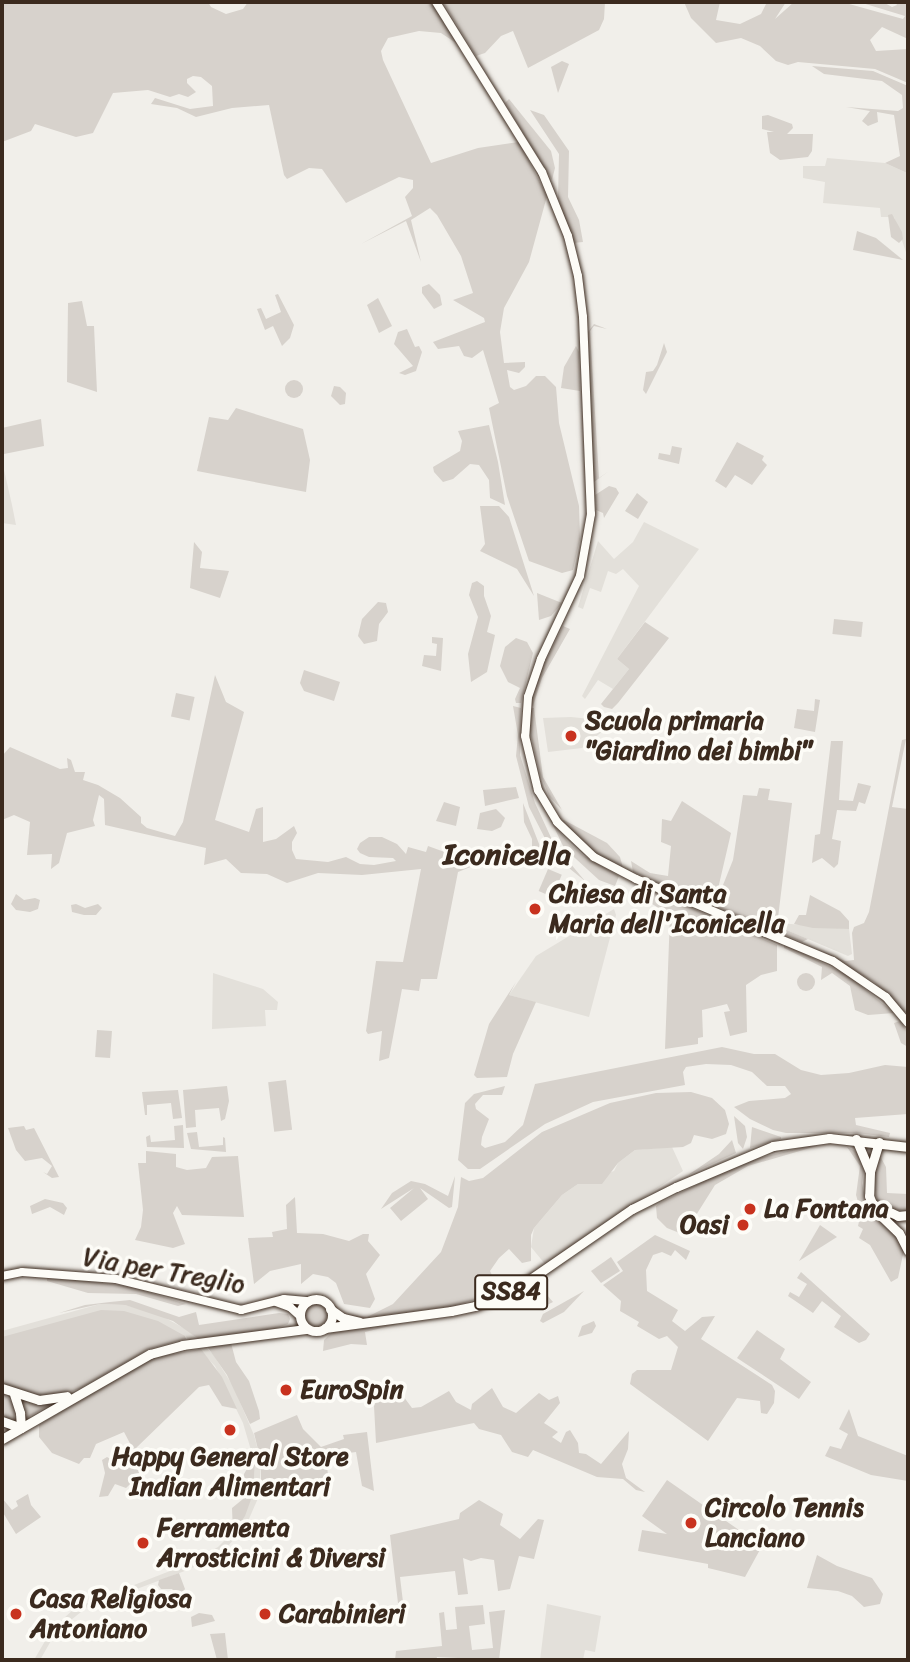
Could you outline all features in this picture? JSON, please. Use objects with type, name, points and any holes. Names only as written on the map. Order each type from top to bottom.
[{"type":"main road","points":[[436,2],[508,116],[553,195],[568,236],[577,272],[583,317],[591,514],[580,576],[533,678],[525,715],[525,736],[538,790],[557,822],[594,857],[617,871],[833,961],[886,997],[908,1023]]},
{"type":"main road","name":"SS84","points":[[325,1328],[475,1306],[513,1291],[632,1209],[773,1146],[817,1138],[856,1139],[908,1147]]},
{"type":"main road","points":[[856,1139],[870,1172]]},
{"type":"main road","points":[[879,1142],[868,1189],[875,1210],[899,1233],[908,1251]]},
{"type":"main road","points":[[868,1189],[878,1207],[898,1216],[908,1215]]},
{"type":"main road","name":"Via per Treglio","points":[[2,1276],[31,1272],[116,1279],[242,1310],[291,1298],[309,1301]]},
{"type":"main road","points":[[2,1439],[135,1360],[164,1349],[274,1334],[307,1329],[315,1331],[325,1328],[331,1318],[330,1309],[319,1300],[309,1301],[303,1306],[300,1318],[274,1334]]},
{"type":"main road","name":"Via per Treglio","points":[[276,1302],[290,1307],[300,1318]]},
{"type":"main road","name":"SS84","points":[[330,1309],[343,1318],[369,1323]]},
{"type":"main road","points":[[300,1318],[307,1329]]},
{"type":"main road","points":[[2,1388],[39,1400],[75,1395]]},
{"type":"main road","points":[[14,1394],[21,1428]]},
{"type":"main road","points":[[2,1420],[21,1428]]},
{"type":"shaded area","points":[[2,2],[208,2],[211,7],[226,14],[243,9],[248,2],[431,2],[459,45],[441,33],[419,31],[388,38],[381,51],[431,163],[478,148],[519,142],[547,196],[529,262],[504,308],[500,332],[504,363],[525,362],[525,367],[519,373],[507,370],[510,387],[514,390],[526,386],[536,376],[545,376],[556,387],[559,423],[579,506],[580,539],[573,570],[562,573],[529,561],[507,496],[489,408],[499,403],[483,350],[472,358],[464,356],[459,346],[438,349],[433,342],[485,322],[484,318],[453,300],[473,293],[461,256],[437,215],[430,208],[411,220],[421,262],[406,221],[361,244],[412,216],[405,197],[413,188],[413,180],[399,177],[346,203],[322,169],[309,168],[287,179],[269,105],[232,108],[196,117],[177,108],[151,104],[155,98],[190,109],[213,106],[212,86],[201,77],[193,76],[187,79],[187,83],[196,92],[188,97],[179,94],[170,97],[148,90],[113,93],[93,133],[76,137],[35,124],[31,131],[2,142]]},
{"type":"shaded area","points":[[443,2],[605,2],[604,19],[599,30],[528,68],[513,31],[501,36],[485,53],[476,56]]},
{"type":"shaded area","points":[[684,2],[720,2],[716,20],[740,24],[761,14],[767,2],[786,2],[775,19],[794,2],[842,2],[903,19],[905,16],[859,2],[883,2],[892,7],[897,5],[895,2],[906,2],[908,39],[882,27],[870,40],[876,51],[908,49],[908,83],[875,69],[798,62],[788,65],[776,61],[760,46],[741,38],[716,43],[691,18]]},
{"type":"shaded area","points":[[562,61],[569,64],[558,93],[551,67]]},
{"type":"shaded area","points":[[812,66],[873,71],[908,86],[908,192],[907,173],[885,163],[900,156],[894,115],[877,112],[878,122],[868,126],[862,121],[870,111],[846,107],[898,111],[903,108],[902,95],[882,81],[824,74]]},
{"type":"shaded area","points":[[509,99],[551,151],[555,168],[552,180],[505,103]]},
{"type":"shaded area","points":[[530,110],[544,115],[569,151],[568,197],[579,220],[583,242],[573,243],[558,198],[559,154]]},
{"type":"shaded area","points":[[768,115],[792,124],[793,128],[787,134],[813,134],[812,151],[808,157],[780,160],[770,153],[767,132],[774,132],[762,129],[762,116]]},
{"type":"shaded area","points":[[827,158],[885,163],[907,173],[908,258],[894,217],[881,217],[880,208],[823,203],[825,182],[803,178],[803,166],[825,166]]},
{"type":"shaded area","points":[[892,214],[902,232],[903,239],[899,243],[891,237],[888,215]]},
{"type":"shaded area","points":[[857,231],[876,238],[903,260],[853,250]]},
{"type":"shaded area","points":[[429,284],[440,295],[442,305],[434,309],[422,293],[422,287]]},
{"type":"shaded area","points":[[278,294],[294,325],[290,338],[282,346],[273,326],[265,330],[257,309],[261,308],[266,319],[281,312],[275,295]]},
{"type":"shaded area","points":[[378,298],[392,326],[379,333],[367,305]]},
{"type":"shaded area","points":[[82,301],[87,326],[94,326],[97,392],[67,382],[68,303]]},
{"type":"shaded area","points":[[594,324],[607,329],[594,326],[590,331],[599,478],[609,471],[594,482],[588,332]]},
{"type":"shaded area","points":[[407,329],[415,347],[419,346],[422,352],[416,371],[405,375],[399,373],[413,366],[394,344],[398,332]]},
{"type":"shaded area","points":[[664,343],[667,352],[646,394],[643,390],[646,372],[653,371],[657,365]]},
{"type":"shaded area","points":[[576,346],[579,352],[580,391],[561,388],[564,367]]},
{"type":"shaded area","points":[[290,380],[298,380],[303,389],[301,396],[290,398],[285,393],[285,385]]},
{"type":"shaded area","points":[[334,386],[340,387],[346,393],[345,404],[340,405],[331,396]]},
{"type":"shaded area","points":[[236,408],[303,429],[310,460],[306,492],[197,471],[209,417],[228,420]]},
{"type":"shaded area","points":[[41,419],[44,446],[4,454],[2,428]]},
{"type":"shaded area","points":[[489,425],[505,505],[490,498],[489,480],[479,465],[470,464],[453,479],[443,482],[433,467],[460,451],[462,441],[458,431]]},
{"type":"shaded area","points":[[737,442],[764,456],[762,460],[767,465],[752,485],[735,475],[726,488],[715,481]]},
{"type":"shaded area","points":[[672,446],[682,448],[679,464],[658,459],[659,453],[670,455]]},
{"type":"shaded area","points":[[2,461],[12,505],[16,525],[2,523]]},
{"type":"shaded area","points":[[609,486],[616,488],[619,493],[604,518],[603,513],[596,510],[595,495]]},
{"type":"shaded area","points":[[637,493],[648,502],[638,519],[625,511]]},
{"type":"shaded area","points":[[480,506],[499,506],[509,517],[534,596],[517,569],[480,551],[485,544]]},
{"type":"shaded area","points":[[644,522],[699,549],[617,659],[629,669],[613,689],[598,680],[585,699],[582,696],[639,586],[623,569],[616,574],[608,571],[601,592],[590,588],[583,609],[578,607],[598,541],[614,559],[633,542]]},
{"type":"shaded area","points":[[194,542],[202,552],[200,568],[229,571],[220,598],[190,588]]},
{"type":"shaded area","points":[[477,581],[484,586],[484,596],[491,616],[487,632],[495,635],[487,672],[471,682],[468,654],[478,617],[469,595],[472,583]]},
{"type":"shaded area","points":[[537,593],[562,603],[551,616],[539,620]]},
{"type":"shaded area","points":[[378,602],[386,603],[388,612],[379,624],[377,641],[364,644],[358,636],[362,619]]},
{"type":"shaded area","points":[[834,619],[863,622],[861,637],[832,634]]},
{"type":"shaded area","points":[[645,622],[669,638],[618,703],[612,709],[604,707],[601,704],[629,669],[617,659]]},
{"type":"shaded area","points":[[563,626],[570,629],[542,678],[533,706],[530,704],[538,676]]},
{"type":"shaded area","points":[[432,637],[443,638],[441,671],[422,666],[424,655],[436,656],[437,644],[432,643]]},
{"type":"shaded area","points":[[516,638],[527,642],[533,653],[521,703],[516,703],[515,699],[520,688],[508,682],[500,666],[505,647]]},
{"type":"shaded area","points":[[304,670],[340,682],[334,701],[304,691],[300,683]]},
{"type":"shaded area","points":[[215,675],[226,702],[244,712],[215,820],[249,832],[256,809],[263,807],[263,842],[276,839],[294,826],[297,833],[292,842],[292,850],[296,859],[328,862],[346,857],[360,864],[374,865],[396,861],[393,858],[369,857],[360,853],[357,849],[360,843],[369,837],[382,837],[397,844],[406,854],[408,847],[426,852],[428,846],[450,854],[450,857],[526,852],[532,848],[532,839],[524,822],[523,803],[543,854],[540,862],[519,859],[473,866],[458,872],[437,979],[421,979],[419,991],[402,989],[389,1058],[379,1061],[382,1031],[368,1034],[366,1031],[376,961],[403,962],[421,869],[362,875],[318,873],[287,883],[267,874],[241,873],[226,859],[204,865],[206,848],[105,825],[104,799],[99,795],[93,820],[95,826],[67,833],[59,863],[51,869],[52,854],[27,855],[30,822],[14,815],[2,820],[2,756],[10,747],[60,769],[68,768],[67,758],[71,760],[75,772],[85,772],[83,780],[120,798],[141,817],[141,823],[147,828],[175,836],[183,822]]},
{"type":"shaded area","points":[[176,693],[195,697],[190,720],[171,716]]},
{"type":"shaded area","points":[[815,699],[820,700],[815,732],[794,728],[797,709],[814,711]]},
{"type":"shaded area","points":[[513,706],[521,708],[520,755],[535,803],[554,844],[585,881],[554,856],[529,807],[516,756],[518,735]]},
{"type":"shaded area","points":[[531,708],[534,708],[543,777],[562,810],[549,796],[540,774],[530,732]]},
{"type":"shaded area","name":"Scuola primaria \"Giardino dei bimbi\"","points":[[571,717],[614,722],[582,748],[548,752],[543,718]]},
{"type":"shaded area","points":[[906,739],[892,807],[908,809],[908,1012],[904,1012],[874,982],[822,951],[845,961],[854,960],[852,933],[854,927],[864,923],[869,912],[902,740]]},
{"type":"shaded area","points":[[831,741],[843,741],[839,800],[853,801],[858,783],[871,786],[865,804],[859,802],[856,811],[837,810],[832,839],[841,841],[838,864],[834,868],[822,858],[812,863],[815,835],[820,834]]},
{"type":"shaded area","points":[[516,787],[519,798],[485,806],[483,790]]},
{"type":"shaded area","points":[[759,788],[770,789],[768,800],[792,803],[777,926],[808,939],[802,942],[720,908],[723,885],[733,860],[743,795],[757,796]]},
{"type":"shaded area","points":[[682,801],[731,833],[714,906],[633,872],[631,861],[650,873],[668,876],[671,846],[661,842],[662,819],[671,821]]},
{"type":"shaded area","points":[[444,802],[460,807],[456,826],[436,821]]},
{"type":"shaded area","points":[[496,809],[505,818],[501,827],[492,831],[477,829],[480,813]]},
{"type":"shaded area","points":[[550,819],[568,842],[584,856],[619,876],[615,886],[599,880],[564,848]]},
{"type":"shaded area","points":[[564,820],[607,843],[620,857],[623,868],[597,855],[561,821]]},
{"type":"shaded area","points":[[548,869],[562,875],[552,897],[539,891]]},
{"type":"shaded area","points":[[643,887],[777,945],[777,971],[761,975],[746,985],[747,1032],[730,1036],[724,1012],[730,1011],[727,1004],[702,1010],[703,1037],[698,1038],[698,1044],[665,1049],[670,915],[649,902],[642,892]]},
{"type":"shaded area","points":[[16,894],[24,900],[40,900],[38,909],[30,912],[16,910],[11,904]]},
{"type":"shaded area","points":[[810,895],[840,911],[849,921],[849,929],[813,928],[794,924],[799,915],[806,915]]},
{"type":"shaded area","points":[[98,904],[102,908],[96,915],[84,915],[72,912],[71,905],[85,908]]},
{"type":"shaded area","points":[[614,909],[616,915],[589,1017],[509,995],[536,956]]},
{"type":"shaded area","points":[[779,923],[849,929],[852,954],[848,956],[777,926]]},
{"type":"shaded area","points":[[784,944],[849,976],[894,1013],[868,1015],[855,1010],[850,986],[832,973],[821,980],[822,967],[784,948]]},
{"type":"shaded area","points":[[213,973],[263,989],[278,1002],[277,1010],[265,1010],[266,1026],[212,1029]]},
{"type":"shaded area","points":[[806,973],[812,976],[815,982],[812,988],[806,991],[800,988],[797,982],[800,976]]},
{"type":"shaded area","points":[[516,982],[509,995],[536,1002],[513,1054],[507,1077],[477,1078],[474,1075],[489,1024]]},
{"type":"shaded area","points":[[900,1021],[908,1033],[908,1047],[901,1043],[894,1023]]},
{"type":"shaded area","points":[[97,1030],[112,1031],[110,1058],[95,1057]]},
{"type":"shaded area","points":[[722,1047],[754,1054],[775,1054],[801,1070],[821,1075],[849,1073],[885,1065],[908,1067],[908,1114],[855,1118],[856,1125],[890,1133],[889,1137],[857,1133],[786,1133],[773,1130],[750,1119],[734,1107],[749,1101],[785,1098],[791,1094],[785,1086],[767,1086],[752,1072],[731,1065],[706,1064],[686,1067],[683,1072],[685,1085],[593,1102],[545,1124],[480,1169],[468,1169],[458,1160],[465,1103],[474,1094],[505,1086],[502,1095],[483,1095],[475,1104],[476,1109],[489,1119],[482,1137],[481,1145],[485,1148],[505,1142],[523,1125],[535,1084]]},
{"type":"shaded area","points":[[286,1080],[292,1130],[274,1132],[268,1082]]},
{"type":"shaded area","points":[[227,1086],[229,1101],[225,1119],[221,1121],[219,1108],[195,1110],[196,1127],[186,1128],[183,1090]]},
{"type":"shaded area","points":[[178,1090],[182,1118],[173,1119],[171,1103],[147,1105],[145,1115],[142,1092]]},
{"type":"shaded area","points":[[691,1092],[712,1098],[725,1110],[729,1124],[726,1134],[712,1139],[694,1135],[691,1143],[683,1147],[635,1150],[618,1163],[602,1184],[578,1184],[562,1195],[534,1228],[531,1235],[531,1261],[522,1263],[509,1249],[490,1271],[500,1292],[454,1306],[378,1317],[358,1319],[345,1316],[335,1309],[333,1305],[345,1314],[367,1317],[393,1304],[441,1252],[458,1207],[461,1177],[469,1181],[483,1178],[542,1132],[610,1103],[656,1093]]},
{"type":"shaded area","points":[[734,1116],[745,1126],[747,1137],[743,1149],[738,1143]]},
{"type":"shaded area","points":[[183,1125],[184,1148],[147,1147],[146,1137],[150,1135],[151,1142],[175,1140],[174,1126]]},
{"type":"shaded area","points":[[24,1126],[26,1130],[34,1128],[59,1177],[52,1178],[43,1172],[47,1174],[52,1166],[42,1158],[25,1161],[16,1150],[8,1128]]},
{"type":"shaded area","points":[[752,1127],[781,1137],[781,1139],[750,1148]]},
{"type":"shaded area","points":[[197,1132],[199,1147],[223,1145],[223,1137],[226,1152],[191,1149],[187,1133]]},
{"type":"shaded area","points":[[732,1140],[736,1153],[688,1175],[719,1154]]},
{"type":"shaded area","points":[[817,1146],[748,1166],[715,1185],[693,1220],[688,1218],[690,1224],[682,1234],[667,1228],[657,1218],[656,1206],[660,1203],[722,1172],[755,1159]]},
{"type":"shaded area","points":[[672,1147],[683,1171],[545,1264],[531,1247],[534,1228],[562,1195],[578,1184],[614,1171],[618,1163],[635,1150]]},
{"type":"shaded area","points":[[847,1147],[858,1152],[864,1170],[862,1183],[866,1202],[892,1229],[904,1250],[898,1278],[891,1282],[870,1245],[859,1238],[863,1229],[858,1226],[861,1212],[856,1195],[860,1166]]},
{"type":"shaded area","points":[[146,1151],[176,1154],[176,1167],[187,1170],[206,1168],[212,1157],[238,1156],[244,1217],[182,1215],[177,1206],[173,1213],[185,1244],[173,1248],[135,1240],[141,1227],[143,1210],[138,1163],[146,1163]]},
{"type":"shaded area","points":[[879,1154],[886,1167],[887,1193],[908,1194],[908,1212],[883,1207],[877,1200],[873,1181]]},
{"type":"shaded area","points":[[455,1176],[452,1207],[449,1208],[420,1188],[428,1199],[401,1221],[390,1208],[414,1188],[381,1209],[392,1193],[411,1181],[425,1184],[448,1196]]},
{"type":"shaded area","points":[[295,1197],[297,1233],[323,1234],[349,1241],[369,1234],[368,1241],[380,1255],[366,1274],[375,1299],[370,1308],[344,1304],[336,1283],[328,1277],[313,1274],[301,1284],[301,1264],[270,1271],[254,1284],[248,1238],[273,1237],[272,1232],[287,1229],[286,1205]]},
{"type":"shaded area","points":[[45,1199],[63,1203],[67,1208],[64,1215],[50,1207],[32,1214],[30,1206]]},
{"type":"shaded area","points":[[820,1225],[837,1237],[799,1261]]},
{"type":"shaded area","points":[[655,1235],[690,1251],[686,1260],[675,1250],[671,1256],[662,1252],[653,1255],[646,1270],[647,1291],[678,1310],[672,1321],[685,1331],[702,1317],[715,1316],[701,1339],[772,1385],[775,1391],[774,1403],[767,1414],[761,1413],[760,1401],[737,1398],[708,1441],[630,1384],[632,1374],[637,1370],[671,1370],[678,1347],[667,1336],[659,1339],[637,1326],[639,1322],[620,1311],[621,1301],[603,1285],[623,1271],[617,1262]]},
{"type":"shaded area","points":[[611,1257],[620,1271],[601,1283],[591,1271]]},
{"type":"shaded area","points":[[801,1272],[870,1334],[866,1340],[859,1343],[834,1327],[841,1316],[822,1301],[813,1313],[788,1296],[790,1292],[799,1297],[807,1284],[797,1278]]},
{"type":"shaded area","points":[[47,1277],[129,1286],[186,1304],[178,1306],[136,1294],[88,1293],[47,1281]]},
{"type":"shaded area","points":[[540,1287],[553,1302],[539,1309],[527,1298]]},
{"type":"shaded area","points":[[584,1291],[564,1312],[543,1323],[540,1321],[543,1314]]},
{"type":"shaded area","points":[[130,1300],[179,1317],[196,1312],[199,1325],[279,1313],[288,1314],[290,1319],[288,1324],[266,1332],[200,1340],[173,1321],[125,1305],[100,1304],[59,1313],[85,1305]]},
{"type":"shaded area","points":[[100,1304],[125,1305],[160,1315],[189,1331],[213,1354],[233,1386],[254,1435],[261,1462],[259,1496],[245,1528],[222,1552],[190,1569],[86,1608],[56,1632],[40,1660],[34,1660],[52,1629],[75,1608],[188,1564],[218,1547],[240,1525],[253,1494],[255,1464],[243,1423],[215,1366],[185,1336],[2,1337],[2,1331]]},
{"type":"shaded area","points":[[316,1304],[324,1307],[327,1315],[324,1323],[316,1326],[308,1323],[305,1315],[308,1307]]},
{"type":"shaded area","points":[[101,1310],[124,1311],[158,1321],[186,1339],[149,1349],[81,1388],[51,1399],[2,1387],[2,1337]]},
{"type":"shaded area","points":[[594,1321],[596,1326],[592,1333],[578,1337],[582,1326]]},
{"type":"shaded area","points":[[403,1323],[365,1332],[367,1345],[351,1344],[323,1351],[324,1340],[333,1331]]},
{"type":"shaded area","points":[[757,1330],[785,1349],[780,1359],[811,1382],[799,1399],[737,1358]]},
{"type":"shaded area","points":[[231,1343],[236,1362],[249,1381],[259,1411],[260,1419],[250,1424],[227,1375],[206,1345]]},
{"type":"shaded area","points":[[201,1349],[222,1377],[237,1409],[222,1406],[209,1385],[199,1387],[135,1449],[149,1466],[126,1488],[115,1484],[108,1496],[99,1497],[105,1473],[102,1460],[107,1457],[116,1462],[134,1451],[124,1432],[96,1444],[90,1458],[84,1458],[79,1464],[52,1453],[39,1437],[39,1425],[131,1369],[156,1357]]},
{"type":"shaded area","points":[[392,1381],[412,1408],[421,1407],[449,1391],[456,1402],[471,1410],[472,1404],[492,1388],[503,1407],[516,1413],[539,1393],[549,1400],[558,1396],[560,1403],[544,1423],[558,1432],[552,1437],[561,1443],[566,1432],[570,1430],[578,1443],[579,1453],[586,1454],[601,1464],[629,1431],[628,1449],[622,1464],[626,1478],[645,1492],[636,1490],[623,1479],[597,1477],[533,1450],[528,1457],[512,1452],[501,1435],[479,1429],[474,1423],[376,1443],[374,1406],[382,1388]]},
{"type":"shaded area","points":[[2,1392],[15,1405],[14,1426],[2,1417]]},
{"type":"shaded area","points":[[19,1398],[34,1404],[53,1403],[23,1420]]},
{"type":"shaded area","points":[[849,1409],[858,1436],[908,1456],[908,1481],[871,1475],[825,1456],[830,1446],[841,1449],[848,1434],[839,1429]]},
{"type":"shaded area","points":[[297,1415],[303,1429],[321,1447],[344,1439],[343,1435],[367,1432],[374,1491],[362,1486],[356,1452],[326,1456],[329,1485],[297,1487],[261,1483],[261,1462],[254,1433]]},
{"type":"shaded area","points":[[255,1464],[253,1494],[245,1516],[233,1534],[232,1508],[243,1499],[244,1474],[248,1467]]},
{"type":"shaded area","name":"Circolo Tennis Lanciano","points":[[667,1480],[762,1546],[745,1577],[708,1568],[708,1564],[638,1551],[642,1530],[667,1534],[642,1516]]},
{"type":"shaded area","points":[[28,1494],[31,1505],[41,1517],[16,1534],[2,1511],[2,1498],[12,1510],[18,1506],[16,1501]]},
{"type":"shaded area","points":[[479,1500],[503,1514],[500,1525],[520,1539],[538,1519],[544,1520],[534,1559],[519,1556],[510,1589],[498,1591],[494,1560],[481,1558],[471,1561],[463,1558],[468,1594],[458,1595],[455,1571],[400,1577],[403,1602],[398,1603],[390,1535],[459,1519],[460,1513]]},
{"type":"shaded area","points":[[817,1555],[837,1566],[872,1578],[883,1594],[880,1604],[864,1607],[852,1596],[838,1591],[807,1588]]},
{"type":"shaded area","points":[[179,1573],[185,1589],[179,1598],[172,1589],[161,1589],[158,1585],[159,1580]]},
{"type":"shaded area","points":[[547,1604],[601,1616],[595,1652],[585,1650],[583,1660],[540,1660]]},
{"type":"shaded area","points":[[483,1605],[485,1624],[469,1626],[472,1650],[493,1648],[489,1612],[505,1610],[499,1660],[437,1657],[436,1660],[395,1660],[396,1651],[442,1646],[439,1613],[444,1612],[446,1630],[457,1629],[455,1607]]},
{"type":"shaded area","points":[[199,1613],[212,1615],[215,1621],[192,1627],[191,1617]]},
{"type":"shaded area","points":[[225,1633],[228,1660],[217,1660],[210,1634]]},
{"type":"place","name":"Scuola primaria \"Giardino dei bimbi\"","points":[[571,736]]},
{"type":"place","name":"Chiesa di Santa Maria dell'Iconicella","points":[[535,909]]},
{"type":"place","name":"La Fontana","points":[[750,1209]]},
{"type":"place","name":"Oasi","points":[[743,1225]]},
{"type":"place","name":"EuroSpin","points":[[286,1390]]},
{"type":"place","name":"Happy General Store Indian Alimentari","points":[[230,1430]]},
{"type":"place","name":"Circolo Tennis Lanciano","points":[[691,1523]]},
{"type":"place","name":"Ferramenta Arrosticini & Diversi","points":[[143,1543]]},
{"type":"place","name":"Casa Religiosa Antoniano","points":[[16,1614]]},
{"type":"place","name":"Carabinieri","points":[[265,1614]]},
{"type":"district","name":"Iconicella","points":[[507,854]]}]
